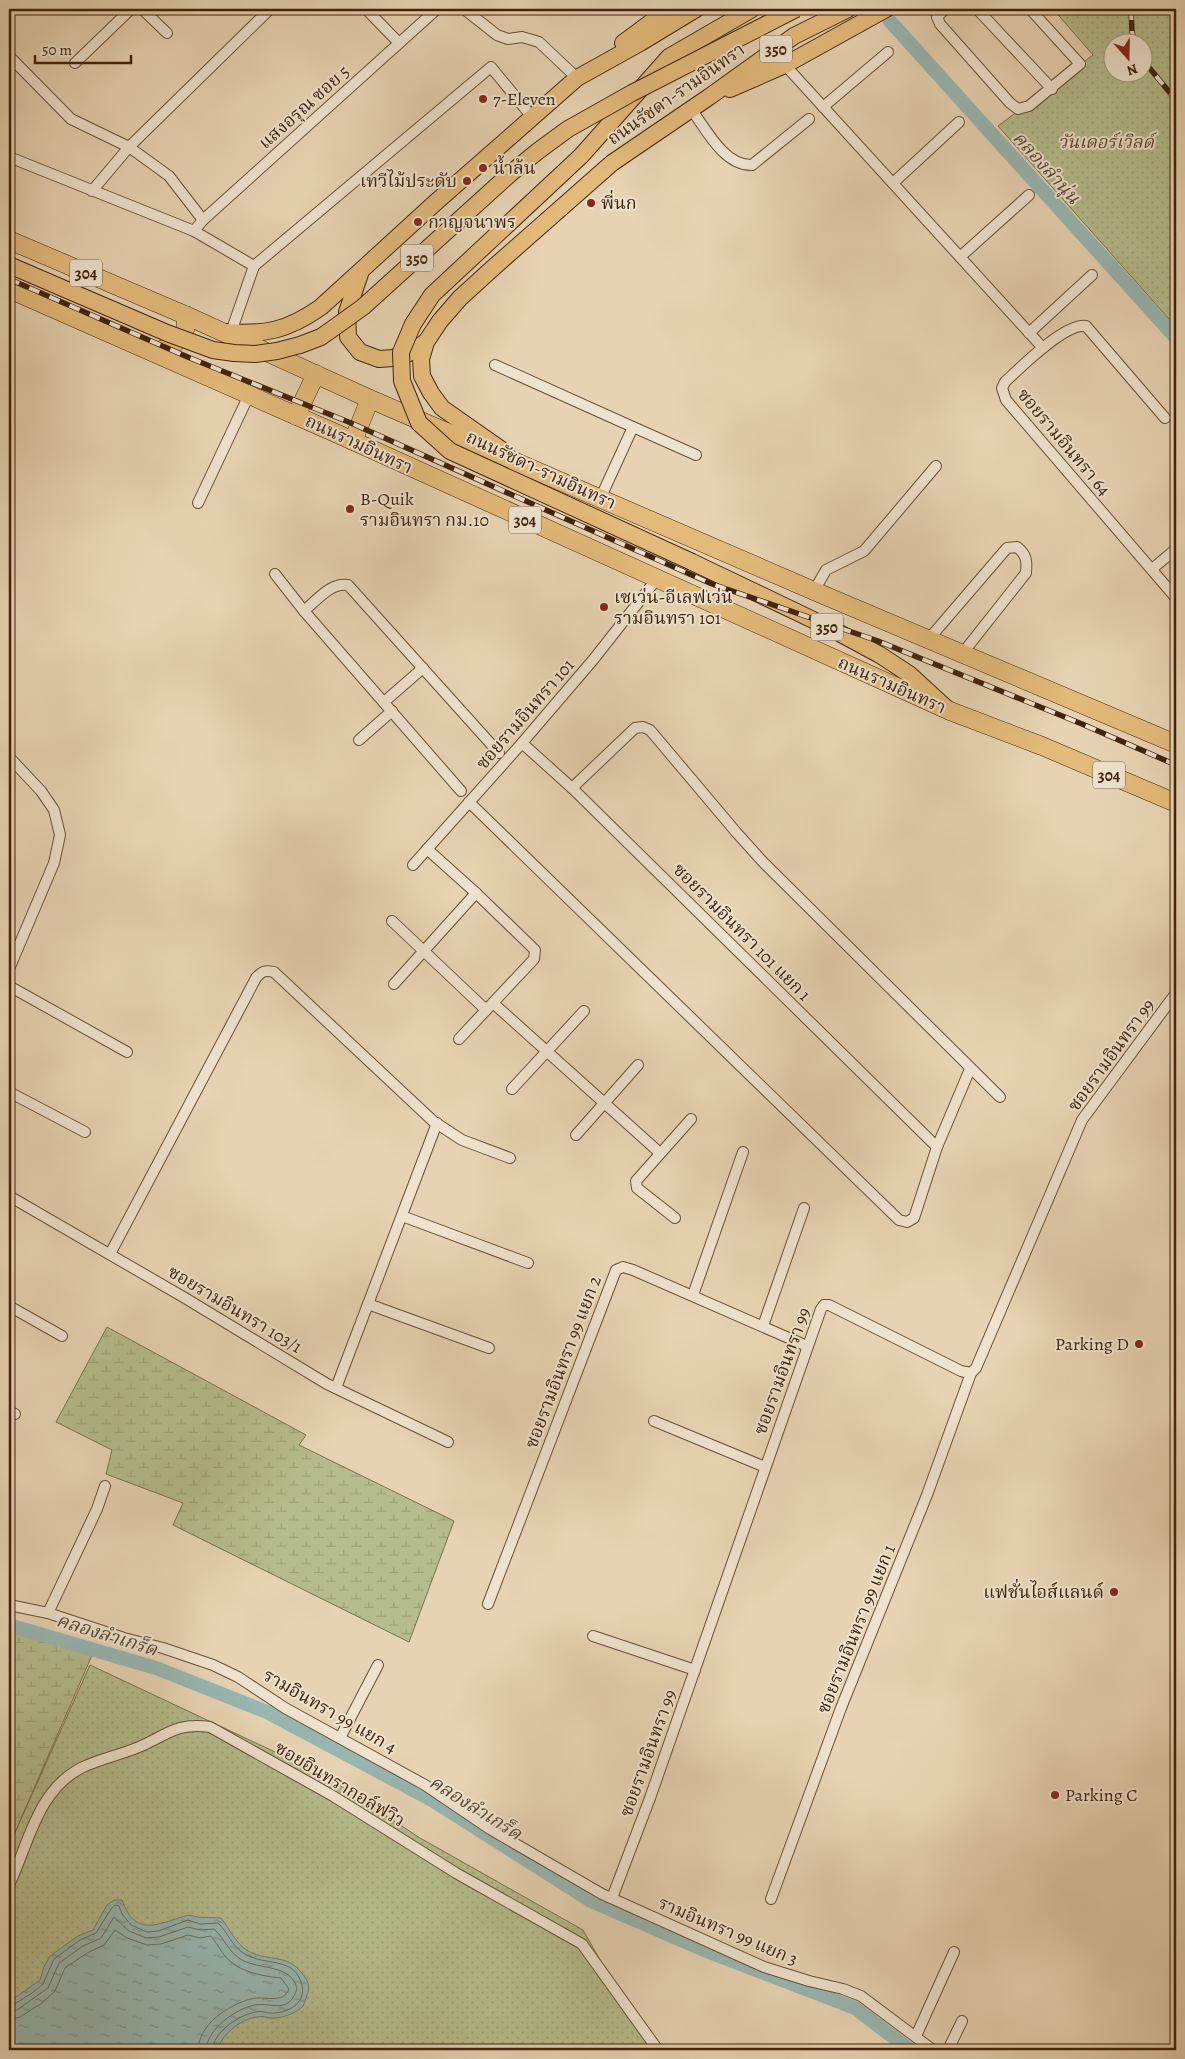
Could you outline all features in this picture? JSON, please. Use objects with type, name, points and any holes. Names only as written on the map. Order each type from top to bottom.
[{"type":"highway","name":"304","points":[[9,240],[225,332],[370,399],[600,499],[1176,744]]},
{"type":"highway","name":"ถนนรามอินทรา","points":[[9,289],[352,441],[656,580],[950,711],[1042,746],[1176,803]]},
{"type":"highway","points":[[155,353],[174,344],[182,337],[186,324],[185,315]]},
{"type":"highway","points":[[296,416],[316,374]]},
{"type":"highway","points":[[352,441],[370,399]]},
{"type":"main road","points":[[577,78],[669,9]]},
{"type":"main road","name":"350","points":[[225,332],[275,331],[291,326],[321,307],[436,202],[577,78],[640,44],[696,9]]},
{"type":"main road","points":[[669,57],[693,37],[734,9]]},
{"type":"main road","name":"ถนนรัชดา-รามอินทรา","points":[[752,9],[669,57],[581,156],[432,295],[413,324],[401,352],[402,381],[419,423],[450,451],[692,562],[830,628],[880,655],[916,680],[950,711]]},
{"type":"main road","name":"ถนนรัชดา-รามอินทรา","points":[[9,265],[167,333],[213,350],[255,354],[300,345],[321,337],[362,307],[511,173],[568,130],[632,93],[796,9]]},
{"type":"main road","name":"ถนนรัชดา-รามอินทรา","points":[[521,464],[442,408],[422,376],[421,359],[426,342],[440,321],[460,298],[508,254],[612,164],[794,36],[848,9]]},
{"type":"main road","points":[[709,97],[742,85],[785,65],[886,9]]},
{"type":"main road","points":[[361,272],[347,312],[348,337],[360,352],[379,359],[393,358],[407,354],[426,342]]},
{"type":"street","points":[[75,63],[131,9]]},
{"type":"street","points":[[142,9],[167,33]]},
{"type":"street","points":[[92,191],[129,147],[270,9]]},
{"type":"street","points":[[366,9],[399,44]]},
{"type":"street","name":"แสงอรุณ ซอย 5","points":[[194,231],[203,220],[437,9]]},
{"type":"street","points":[[464,9],[497,35],[508,39],[522,37],[539,42],[577,78]]},
{"type":"street","points":[[945,9],[937,17],[940,24],[1010,103],[1018,109],[1025,109],[1080,64],[1030,9]]},
{"type":"street","points":[[977,9],[1052,88]]},
{"type":"street","points":[[823,107],[888,52]]},
{"type":"street","points":[[9,56],[70,120],[129,147],[169,176],[203,220]]},
{"type":"street","points":[[785,65],[1043,348]]},
{"type":"street","points":[[225,332],[254,266],[490,67],[532,117]]},
{"type":"street","points":[[691,109],[727,156],[744,165],[752,165],[809,119]]},
{"type":"street","points":[[893,183],[959,122]]},
{"type":"street","points":[[9,157],[194,231],[254,266]]},
{"type":"street","points":[[960,257],[1029,195]]},
{"type":"street","points":[[1029,333],[1092,275]]},
{"type":"street","name":"ซอยรามอินทรา 64","points":[[1165,418],[1086,326],[1080,325],[1073,328],[1043,348],[1005,382],[1002,388],[1003,395],[1176,598]]},
{"type":"street","points":[[495,365],[696,455]]},
{"type":"street","points":[[198,503],[249,395]]},
{"type":"street","points":[[600,499],[634,427]]},
{"type":"street","points":[[814,591],[826,570],[864,551],[936,466]]},
{"type":"street","points":[[928,640],[1007,548],[1017,547],[1023,552],[1027,560],[1026,574],[962,654]]},
{"type":"street","points":[[1152,569],[1176,549]]},
{"type":"street","points":[[275,574],[304,611],[461,792]]},
{"type":"street","name":"ซอยรามอินทรา 101","points":[[412,865],[522,744],[599,653],[656,580]]},
{"type":"street","points":[[304,611],[334,586],[348,585],[499,753]]},
{"type":"street","points":[[384,702],[423,668]]},
{"type":"street","points":[[359,740],[392,711]]},
{"type":"street","points":[[572,788],[635,728],[643,727],[650,730],[758,856],[1000,1097]]},
{"type":"street","name":"ซอยรามอินทรา 101 แยก 1","points":[[522,744],[572,788],[937,1147]]},
{"type":"street","points":[[9,757],[41,791],[54,810],[60,835],[54,863],[13,946],[9,969]]},
{"type":"street","points":[[469,802],[899,1220],[907,1222],[914,1218],[937,1147],[970,1069]]},
{"type":"street","points":[[427,849],[535,950],[534,959],[459,1039]]},
{"type":"street","points":[[394,984],[476,893]]},
{"type":"street","points":[[392,921],[490,1007],[548,1052],[660,1153]]},
{"type":"street","points":[[110,1254],[256,978],[261,972],[266,970],[274,972],[437,1124],[462,1140],[510,1158]]},
{"type":"street","points":[[9,986],[127,1052]]},
{"type":"street","name":"ซอยรามอินทรา 99","points":[[612,1898],[650,1798],[821,1309],[824,1305],[829,1305],[956,1369],[971,1372],[976,1368],[1082,1120],[1176,993]]},
{"type":"street","points":[[512,1089],[584,1012]]},
{"type":"street","points":[[576,1135],[638,1065]]},
{"type":"street","points":[[9,1092],[85,1132]]},
{"type":"street","points":[[675,1218],[637,1188],[636,1181],[691,1119]]},
{"type":"street","points":[[336,1388],[437,1124]]},
{"type":"street","points":[[693,1296],[743,1152]]},
{"type":"street","name":"ซอยรามอินทรา 103/1","points":[[9,1196],[336,1388],[448,1442]]},
{"type":"street","points":[[763,1326],[804,1208]]},
{"type":"street","points":[[402,1216],[528,1263]]},
{"type":"street","name":"ซอยรามอินทรา 99 แยก 2","points":[[488,1604],[610,1280],[616,1270],[623,1267],[633,1270],[807,1346]]},
{"type":"street","points":[[368,1304],[489,1348]]},
{"type":"street","points":[[9,1306],[62,1336]]},
{"type":"street","name":"ซอยรามอินทรา 99 แยก 1","points":[[771,1899],[841,1708],[924,1503],[971,1372]]},
{"type":"street","points":[[654,1421],[765,1467]]},
{"type":"street","points":[[48,1613],[97,1509],[105,1486]]},
{"type":"street","name":"รามอินทรา 99 แยก 4","points":[[9,1605],[48,1613],[212,1665],[252,1684],[285,1708],[425,1785],[490,1829],[541,1860],[612,1898]]},
{"type":"street","points":[[593,1636],[695,1670]]},
{"type":"street","points":[[340,1738],[378,1664]]},
{"type":"street","name":"ซอยอินทรากอล์ฟวิว","points":[[9,1885],[36,1817],[47,1797],[65,1777],[83,1767],[139,1747],[176,1728],[193,1724],[210,1727],[333,1796],[456,1873],[582,1944],[658,2050]]},
{"type":"street","name":"รามอินทรา 99 แยก 3","points":[[612,1898],[764,1967],[843,1989],[861,1996],[933,2050]]},
{"type":"street","points":[[916,2036],[954,1952]]},
{"type":"street","points":[[948,2050],[962,2021]]},
{"type":"green space","name":"วันเดอร์เวิลด์","points":[[1053,9],[1176,9],[1176,327],[998,126],[1093,55]]},
{"type":"green space","points":[[107,1327],[306,1435],[299,1445],[454,1521],[409,1642],[173,1525],[183,1503],[106,1474],[112,1450],[56,1422]]},
{"type":"green space","points":[[9,1632],[93,1653],[9,1846]]},
{"type":"green space","points":[[90,1665],[324,1775],[420,1838],[583,1930],[652,2050],[9,2050],[9,1846]]},
{"type":"water","points":[[114,1900],[122,1900],[134,1920],[141,1924],[158,1924],[189,1915],[221,1918],[236,1940],[248,1951],[256,1955],[286,1961],[299,1969],[309,1986],[304,2005],[282,2017],[258,2017],[243,2021],[227,2034],[217,2050],[9,2050],[9,2002],[40,1980],[50,1956],[78,1936],[93,1930],[107,1905]]},
{"type":"waterway","name":"คลองลำนุ่น","points":[[889,20],[1176,338]]},
{"type":"waterway","name":"คลองลำเกร็ด","points":[[9,1625],[156,1668],[267,1712],[432,1800],[591,1901],[709,1952],[855,2008],[910,2050]]},
{"type":"railway","points":[[1131,9],[1132,32]]},
{"type":"railway","points":[[1152,71],[1176,100]]},
{"type":"railway","points":[[9,279],[190,358],[351,423],[712,584],[878,641],[1082,724],[1176,765]]},
{"type":"place","name":"7-Eleven","points":[[483,99]]},
{"type":"place","name":"น้ำล้น","points":[[483,168]]},
{"type":"place","name":"เทวีไม้ประดับ","points":[[467,181]]},
{"type":"place","name":"พี่นก","points":[[591,203]]},
{"type":"place","name":"กาญจนาพร","points":[[418,222]]},
{"type":"place","name":"B-Quik รามอินทรา กม.10","points":[[350,509]]},
{"type":"place","name":"เซเว่น-อีเลฟเว่น รามอินทรา 101","points":[[604,607]]},
{"type":"place","name":"Parking D","points":[[1139,1344]]},
{"type":"place","name":"แฟชั่นไอส์แลนด์","points":[[1114,1592]]},
{"type":"place","name":"Parking C","points":[[1055,1795]]}]
